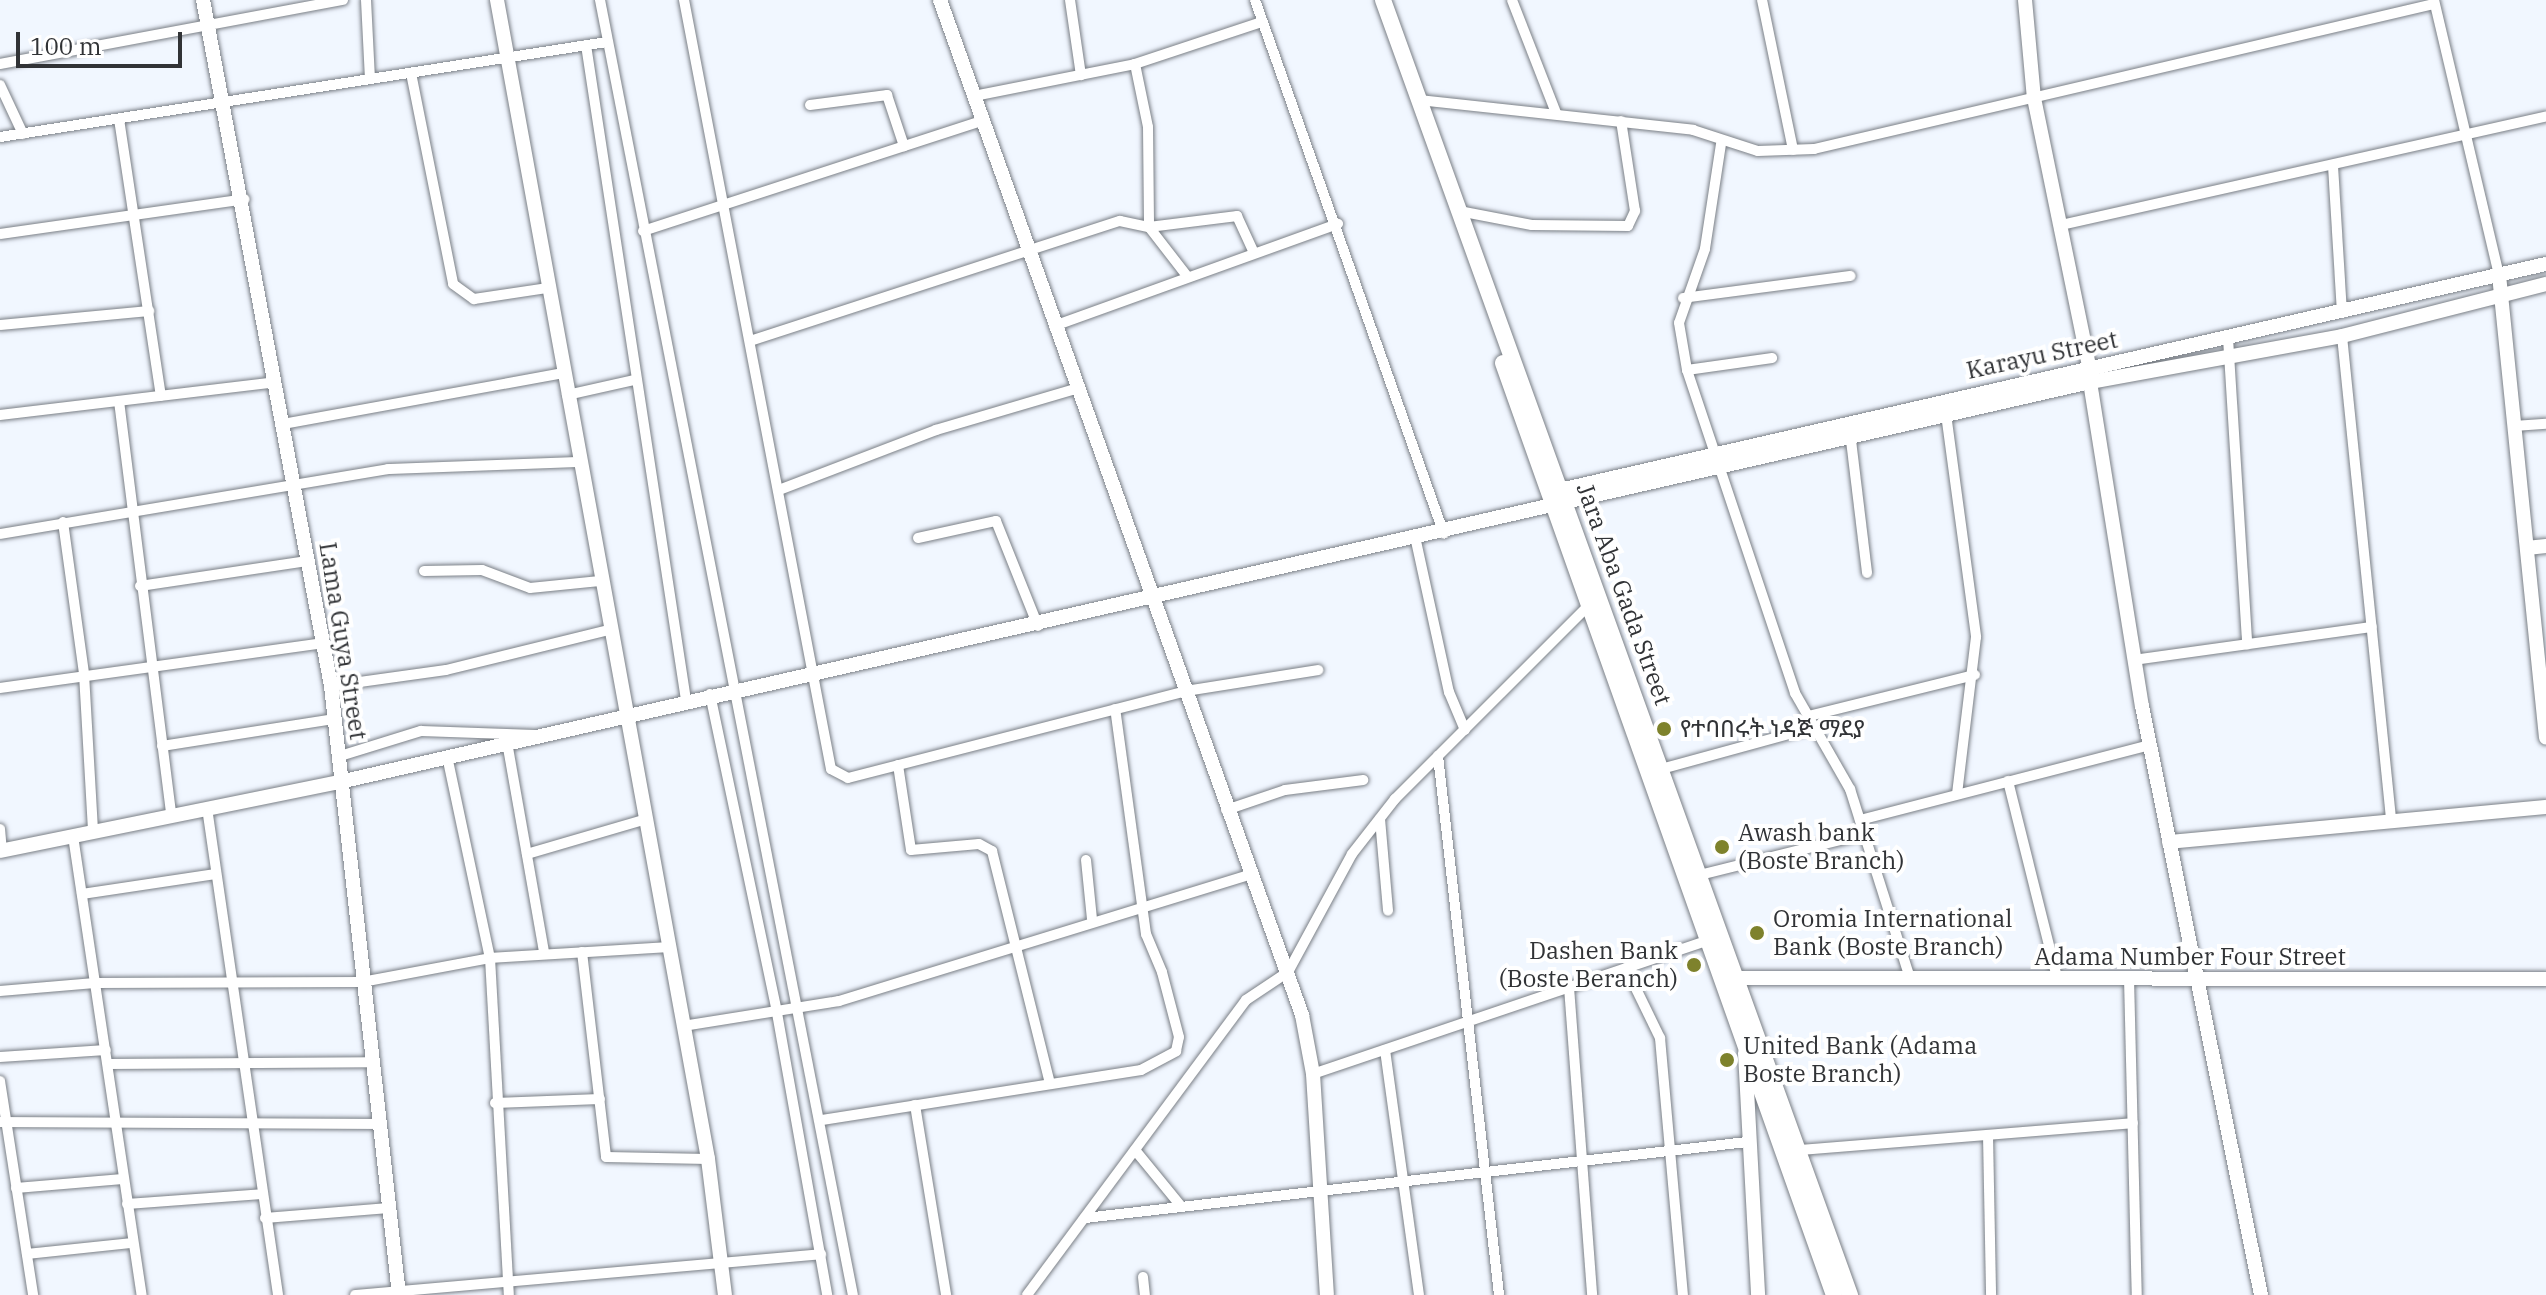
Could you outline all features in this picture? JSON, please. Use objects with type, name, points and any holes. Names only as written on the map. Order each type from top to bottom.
[{"type":"main road","name":"Jara Aba Gada Street","points":[[1374,0],[1557,499],[1700,875],[1850,1295]]},
{"type":"main road","name":"Jara Aba Gada Street","points":[[1383,0],[1459,211],[1557,499],[1589,605],[1745,1053],[1834,1295]]},
{"type":"street","name":"Lama Guya Street","points":[[203,0],[245,199],[331,686],[399,1294]]},
{"type":"street","points":[[0,64],[343,0]]},
{"type":"street","points":[[366,0],[370,79]]},
{"type":"street","points":[[497,0],[624,715],[647,819],[708,1159],[725,1295]]},
{"type":"street","points":[[600,0],[734,689],[802,1009],[853,1295]]},
{"type":"street","points":[[684,0],[831,769],[848,778],[1186,691],[1318,670]]},
{"type":"street","points":[[940,0],[1075,389],[1158,599],[1248,875],[1287,969],[1313,1074],[1327,1295]]},
{"type":"street","points":[[1070,0],[1081,75]]},
{"type":"street","points":[[1255,0],[1338,224],[1444,534]]},
{"type":"street","points":[[1512,0],[1556,113]]},
{"type":"street","points":[[1762,0],[1793,150]]},
{"type":"street","points":[[2025,0],[2034,98],[2089,366]]},
{"type":"street","points":[[1419,100],[1693,130],[1721,144],[1793,150],[1911,127],[2434,2],[2463,136],[2499,275],[2543,676],[2546,738]]},
{"type":"street","points":[[974,96],[1135,64],[1262,22]]},
{"type":"street","points":[[0,137],[607,42]]},
{"type":"street","points":[[586,45],[634,380],[686,700]]},
{"type":"street","points":[[1135,64],[1148,127],[1149,227],[1187,276]]},
{"type":"street","points":[[411,73],[453,284],[474,299],[548,288]]},
{"type":"street","points":[[0,85],[23,134]]},
{"type":"street","points":[[810,105],[887,95],[904,146]]},
{"type":"street","points":[[2061,225],[2546,117]]},
{"type":"street","points":[[119,119],[161,396]]},
{"type":"street","points":[[643,231],[981,121]]},
{"type":"street","points":[[1459,211],[1532,225],[1628,226],[1635,211],[1621,121]]},
{"type":"street","points":[[1721,144],[1705,249],[1683,298],[1679,323],[1687,370],[1795,693],[1860,820],[1910,978]]},
{"type":"street","points":[[2333,166],[2342,313]]},
{"type":"street","points":[[0,234],[245,199]]},
{"type":"street","points":[[750,341],[1120,221],[1149,227],[1237,216],[1254,253]]},
{"type":"street","points":[[1054,326],[1338,224]]},
{"type":"street","name":"Karayu Street","points":[[1557,499],[1716,452],[2089,366],[2342,313],[2546,264]]},
{"type":"street","points":[[1683,298],[1851,276]]},
{"type":"street","name":"Karayu Street","points":[[1557,499],[1721,469],[1850,436],[2090,382],[2342,336],[2546,284]]},
{"type":"street","points":[[0,325],[149,311]]},
{"type":"street","points":[[2342,336],[2391,821]]},
{"type":"street","points":[[2228,338],[2247,644]]},
{"type":"street","points":[[1687,370],[1772,358]]},
{"type":"street","points":[[283,424],[563,373]]},
{"type":"street","points":[[567,395],[634,380]]},
{"type":"street","points":[[0,415],[275,382]]},
{"type":"street","points":[[2090,382],[2133,660],[2261,1294],[2253,1295]]},
{"type":"street","points":[[779,490],[936,430],[1075,389]]},
{"type":"street","points":[[119,401],[130,511],[171,815]]},
{"type":"street","points":[[1946,414],[1976,637],[1975,675],[1957,794]]},
{"type":"street","points":[[1849,421],[1867,573]]},
{"type":"street","points":[[2514,426],[2546,424]]},
{"type":"street","points":[[0,534],[388,469],[579,462]]},
{"type":"street","points":[[0,829],[1,850],[344,781],[710,694],[815,675],[1416,541],[1557,499]]},
{"type":"street","points":[[918,538],[996,521],[1039,626]]},
{"type":"street","points":[[63,522],[84,674],[93,831]]},
{"type":"street","points":[[1416,541],[1449,692],[1465,730]]},
{"type":"street","points":[[2527,548],[2546,546]]},
{"type":"street","points":[[140,586],[307,561]]},
{"type":"street","points":[[424,571],[482,570],[530,588],[600,581]]},
{"type":"street","points":[[1027,1295],[1246,1000],[1287,969],[1352,854],[1380,819],[1438,756],[1589,605]]},
{"type":"street","points":[[2133,660],[2372,627]]},
{"type":"street","points":[[331,686],[446,670],[609,630]]},
{"type":"street","points":[[0,688],[151,663],[324,643]]},
{"type":"street","points":[[1809,716],[1975,675]]},
{"type":"street","points":[[710,694],[777,1013],[827,1295]]},
{"type":"street","points":[[822,1120],[1141,1070],[1176,1051],[1179,1037],[1146,934],[1145,904],[1115,709]]},
{"type":"street","points":[[162,746],[335,719]]},
{"type":"street","points":[[1661,769],[1815,727]]},
{"type":"street","points":[[340,756],[421,731],[537,735]]},
{"type":"street","points":[[507,742],[544,952]]},
{"type":"street","points":[[1860,820],[2149,745]]},
{"type":"street","points":[[447,756],[490,958],[495,1103],[509,1295]]},
{"type":"street","points":[[1438,756],[1471,1020],[1499,1295]]},
{"type":"street","points":[[898,765],[911,850],[917,854],[979,844],[992,851],[1050,1083]]},
{"type":"street","points":[[1226,810],[1285,790],[1363,780]]},
{"type":"street","points":[[2008,781],[2057,978]]},
{"type":"street","points":[[2169,842],[2546,807]]},
{"type":"street","points":[[207,808],[230,984],[254,1123],[278,1295]]},
{"type":"street","points":[[527,854],[647,819]]},
{"type":"street","points":[[1380,819],[1388,911]]},
{"type":"street","points":[[1700,875],[1864,834]]},
{"type":"street","points":[[73,836],[142,1295]]},
{"type":"street","points":[[1086,860],[1092,919]]},
{"type":"street","points":[[82,894],[216,874]]},
{"type":"street","points":[[683,1026],[802,1009],[1092,919],[1248,875]]},
{"type":"street","points":[[1313,1074],[1708,940]]},
{"type":"street","points":[[0,991],[95,983],[362,982],[490,958],[544,952],[669,947]]},
{"type":"street","points":[[582,952],[600,1099],[602,1148],[612,1162],[708,1159]]},
{"type":"street","points":[[1626,968],[1660,1038],[1673,1150],[1683,1295]]},
{"type":"street","name":"Adama Number Four Street","points":[[1737,978],[2546,979]]},
{"type":"street","points":[[2129,978],[2137,1295]]},
{"type":"street","points":[[1569,987],[1592,1295]]},
{"type":"street","points":[[0,1057],[106,1050]]},
{"type":"street","points":[[1385,1050],[1406,1180],[1419,1295]]},
{"type":"street","points":[[1745,1053],[1747,1142],[1758,1295]]},
{"type":"street","points":[[108,1064],[372,1062]]},
{"type":"street","points":[[0,1081],[3,1122],[33,1295]]},
{"type":"street","points":[[495,1103],[600,1099]]},
{"type":"street","points":[[915,1105],[946,1295]]},
{"type":"street","points":[[3,1122],[379,1124]]},
{"type":"street","points":[[1799,1150],[2133,1123]]},
{"type":"street","points":[[1988,1135],[1991,1295]]},
{"type":"street","points":[[1085,1218],[1747,1142]]},
{"type":"street","points":[[1135,1150],[1180,1205]]},
{"type":"street","points":[[16,1188],[123,1179]]},
{"type":"street","points":[[127,1204],[262,1194]]},
{"type":"street","points":[[265,1218],[389,1208]]},
{"type":"street","points":[[27,1254],[132,1243]]},
{"type":"street","points":[[355,1295],[399,1294],[507,1280],[821,1254]]},
{"type":"street","points":[[1143,1277],[1145,1295]]},
{"type":"place","name":"የተባበሩት ነዳጅ ማደያ","points":[[1664,729]]},
{"type":"place","name":"Awash bank (Boste Branch)","points":[[1722,847]]},
{"type":"place","name":"Oromia International Bank (Boste Branch)","points":[[1757,933]]},
{"type":"place","name":"Dashen Bank (Boste Beranch)","points":[[1694,965]]},
{"type":"place","name":"United Bank (Adama Boste Branch)","points":[[1727,1060]]}]
